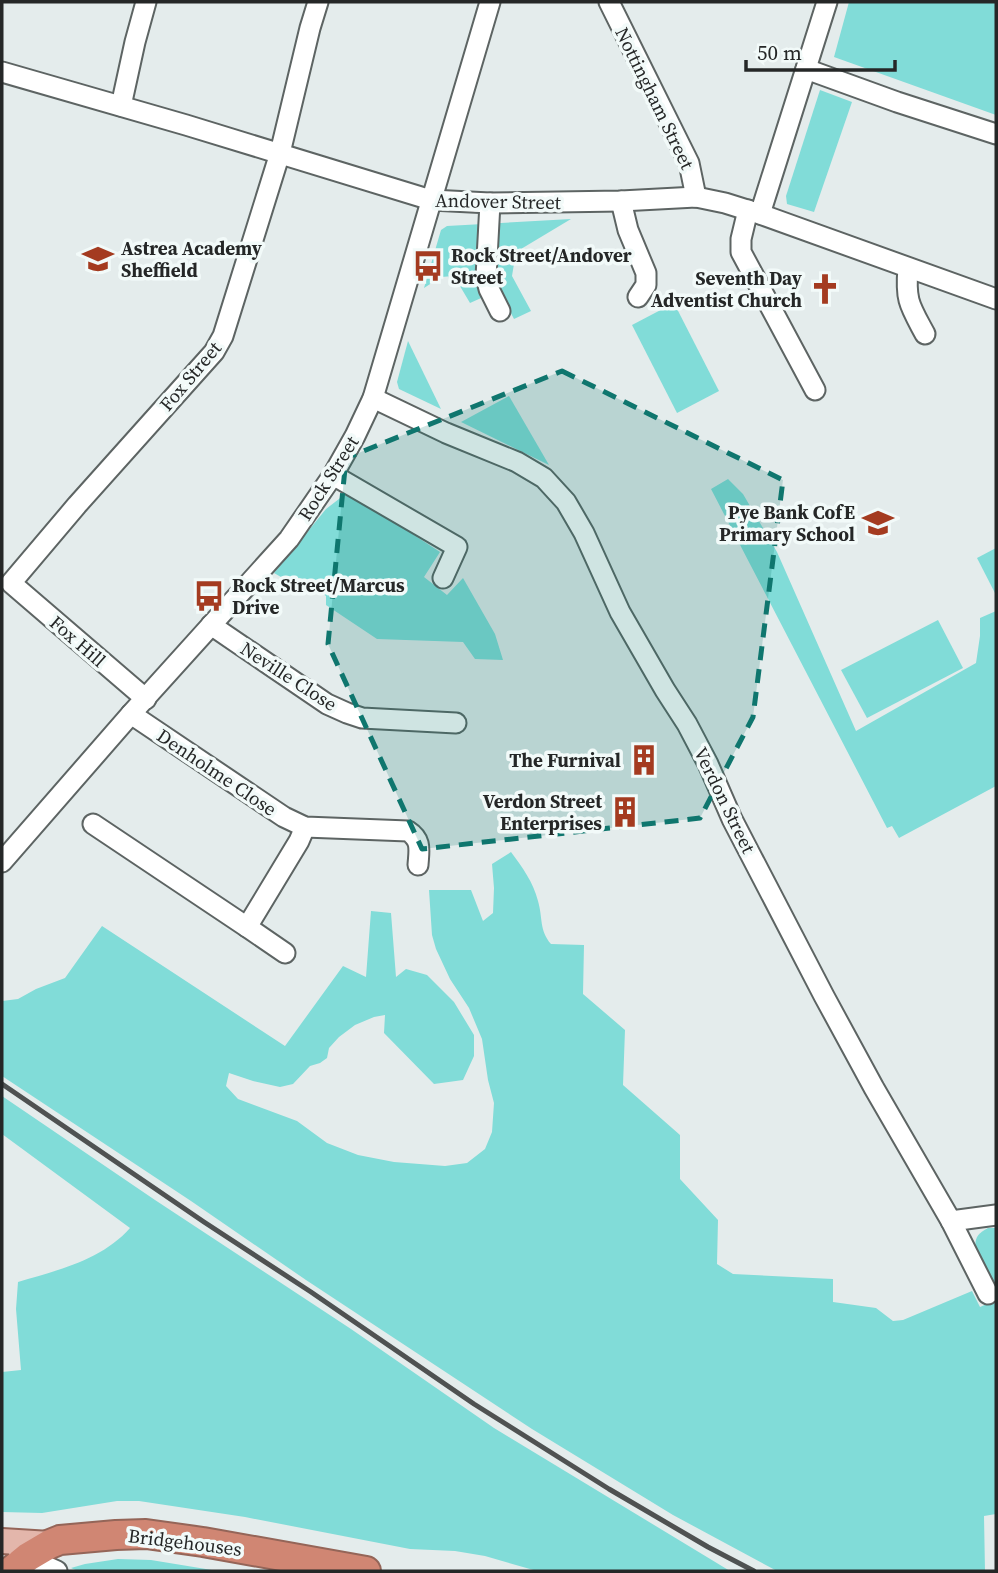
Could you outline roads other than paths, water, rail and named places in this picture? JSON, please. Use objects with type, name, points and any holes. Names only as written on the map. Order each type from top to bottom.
[{"type":"highway","name":"Bridgehouses","points":[[23,1555],[60,1540],[146,1534],[366,1571]]},
{"type":"main road","points":[[2,1541],[23,1555]]},
{"type":"street","points":[[121,106],[146,2]]},
{"type":"street","name":"Fox Street","points":[[11,583],[214,352],[223,336],[280,153],[318,2]]},
{"type":"street","name":"Rock Street","points":[[2,862],[289,539],[355,436],[373,398],[490,2]]},
{"type":"street","name":"Nottingham Street","points":[[609,2],[689,163],[696,197]]},
{"type":"street","points":[[815,390],[741,252],[741,239],[754,212],[806,69],[827,2]]},
{"type":"street","points":[[806,69],[996,134]]},
{"type":"street","name":"Andover Street","points":[[2,72],[280,153],[431,201],[490,204],[696,197],[725,203],[996,299]]},
{"type":"street","points":[[621,201],[628,230],[646,273],[646,285],[638,297]]},
{"type":"street","points":[[490,204],[485,277],[500,311]]},
{"type":"street","points":[[908,268],[908,302],[925,334]]},
{"type":"street","name":"Verdon Street","points":[[373,398],[446,433],[517,462],[544,478],[566,502],[584,533],[620,612],[687,724],[732,819],[837,1019],[951,1221],[988,1294]]},
{"type":"street","points":[[332,475],[457,547],[443,578]]},
{"type":"street","name":"Fox Hill","points":[[11,583],[146,699]]},
{"type":"street","name":"Neville Close","points":[[211,625],[327,704],[346,713],[362,718],[456,723]]},
{"type":"street","name":"Denholme Close","points":[[131,714],[284,817],[305,827],[408,831],[416,836],[419,845],[418,865]]},
{"type":"street","points":[[93,824],[285,953]]},
{"type":"street","points":[[247,927],[305,827]]},
{"type":"street","points":[[951,1221],[996,1215]]},
{"type":"street","points":[[23,1555],[57,1571]]},
{"type":"railway","points":[[2,1084],[474,1404],[609,1489],[754,1571]]},
{"type":"place","name":"Astrea Academy Sheffield","points":[[98,259]]},
{"type":"place","name":"Rock Street/Andover Street","points":[[428,266]]},
{"type":"place","name":"Seventh Day Adventist Church","points":[[825,289]]},
{"type":"place","name":"Pye Bank CofE Primary School","points":[[878,523]]},
{"type":"place","name":"Rock Street/Marcus Drive","points":[[209,596]]},
{"type":"place","name":"The Furnival","points":[[644,760]]},
{"type":"place","name":"Verdon Street Enterprises","points":[[625,812]]}]
